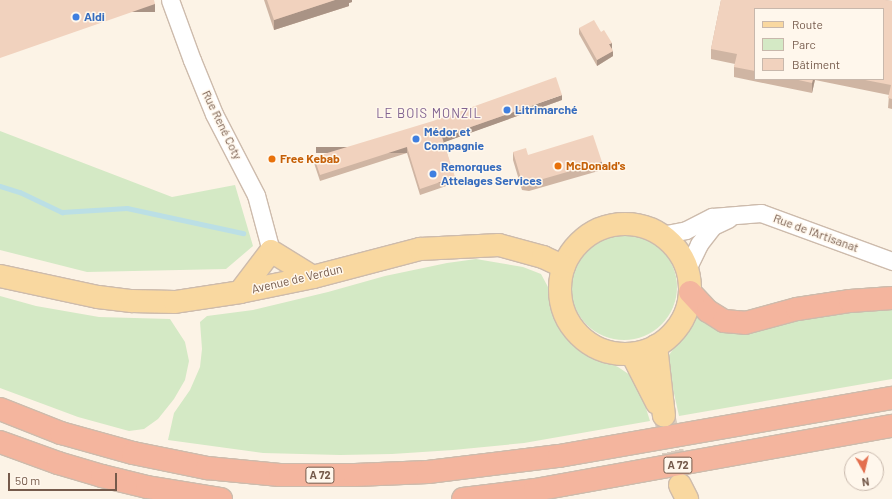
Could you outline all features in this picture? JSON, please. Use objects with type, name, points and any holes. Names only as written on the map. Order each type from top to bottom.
[{"type":"highway","points":[[690,292],[708,311],[724,321],[745,323],[805,308],[850,301],[892,298]]},
{"type":"highway","name":"A 72","points":[[0,409],[61,433],[133,453],[207,468],[280,475],[355,475],[428,472],[559,456],[892,398]]},
{"type":"highway","name":"A 72","points":[[463,499],[535,490],[892,426]]},
{"type":"highway","points":[[0,442],[58,463],[102,476],[147,487],[221,499]]},
{"type":"main road","points":[[624,224],[643,227],[661,235],[672,244],[681,256],[687,269],[690,292],[685,314],[678,326],[674,332],[656,346],[632,354],[610,352],[590,344],[574,329],[563,310],[560,288],[564,267],[574,250],[588,236],[605,227],[624,224]]},
{"type":"main road","name":"Avenue de Verdun","points":[[0,276],[98,297],[175,302],[240,292],[313,277],[420,249],[498,245],[543,257],[564,267]]},
{"type":"main road","points":[[240,292],[271,251],[313,277]]},
{"type":"main road","name":"Avenue de Verdun","points":[[0,269],[27,282]]},
{"type":"main road","points":[[632,354],[664,416],[656,346]]},
{"type":"main road","points":[[683,499],[680,485],[687,499]]},
{"type":"street","name":"Rue René Coty","points":[[170,0],[214,114],[256,195],[271,251]]},
{"type":"street","name":"Rue de l'Artisanat","points":[[661,235],[686,230],[712,217],[761,213],[892,261]]},
{"type":"street","name":"Rue de l'Artisanat","points":[[687,269],[699,244],[713,226],[739,214]]},
{"type":"green space","points":[[0,131],[172,197],[235,185],[253,246],[226,269],[87,272],[0,250]]},
{"type":"green space","points":[[624,234],[644,238],[662,249],[673,267],[677,287],[673,307],[662,325],[644,336],[624,340],[604,336],[586,325],[575,307],[571,287],[575,267],[586,249],[604,238]]},
{"type":"green space","points":[[476,259],[523,267],[541,274],[548,287],[556,320],[569,337],[583,351],[618,367],[630,375],[645,405],[650,421],[524,443],[392,454],[340,455],[263,453],[168,440],[174,413],[190,390],[200,367],[202,349],[200,322],[207,316],[253,310],[328,292],[385,276],[447,263]]},
{"type":"green space","points":[[0,296],[36,306],[99,317],[170,319],[185,342],[189,361],[185,380],[174,399],[158,419],[144,429],[129,431],[78,417],[0,388]]},
{"type":"green space","points":[[892,306],[892,379],[679,416],[667,362],[669,355],[700,312],[808,314]]},
{"type":"building","points":[[0,0],[154,0],[155,4],[0,58]]},
{"type":"building","points":[[267,0],[335,0],[274,20]]},
{"type":"building","points":[[721,0],[892,1],[892,99],[888,98],[891,85],[865,80],[884,80],[884,8],[754,8],[754,71],[734,67],[737,54],[711,49]]},
{"type":"building","points":[[594,20],[601,32],[604,30],[612,43],[609,44],[613,51],[597,60],[579,28]]},
{"type":"building","points":[[556,77],[562,95],[442,137],[455,177],[420,189],[407,147],[320,175],[314,157],[433,121]]},
{"type":"building","points":[[798,80],[813,80],[812,83]]},
{"type":"building","name":"McDonald's","points":[[593,135],[602,162],[529,183],[522,182],[513,152],[526,148],[528,155]]},
{"type":"waterway","points":[[0,186],[20,192],[62,212],[127,208],[243,233]]},
{"type":"tunnel","points":[[665,419],[680,483]]},
{"type":"place","name":"Aldi","points":[[76,17]]},
{"type":"place","name":"Litrimarché","points":[[507,110]]},
{"type":"place","name":"Médor et Compagnie","points":[[416,139]]},
{"type":"place","name":"Free Kebab","points":[[272,159]]},
{"type":"place","name":"McDonald's","points":[[558,166]]},
{"type":"place","name":"Remorques Attelages Services","points":[[433,174]]},
{"type":"district","name":"LE BOIS MONZIL","points":[[429,113]]}]
